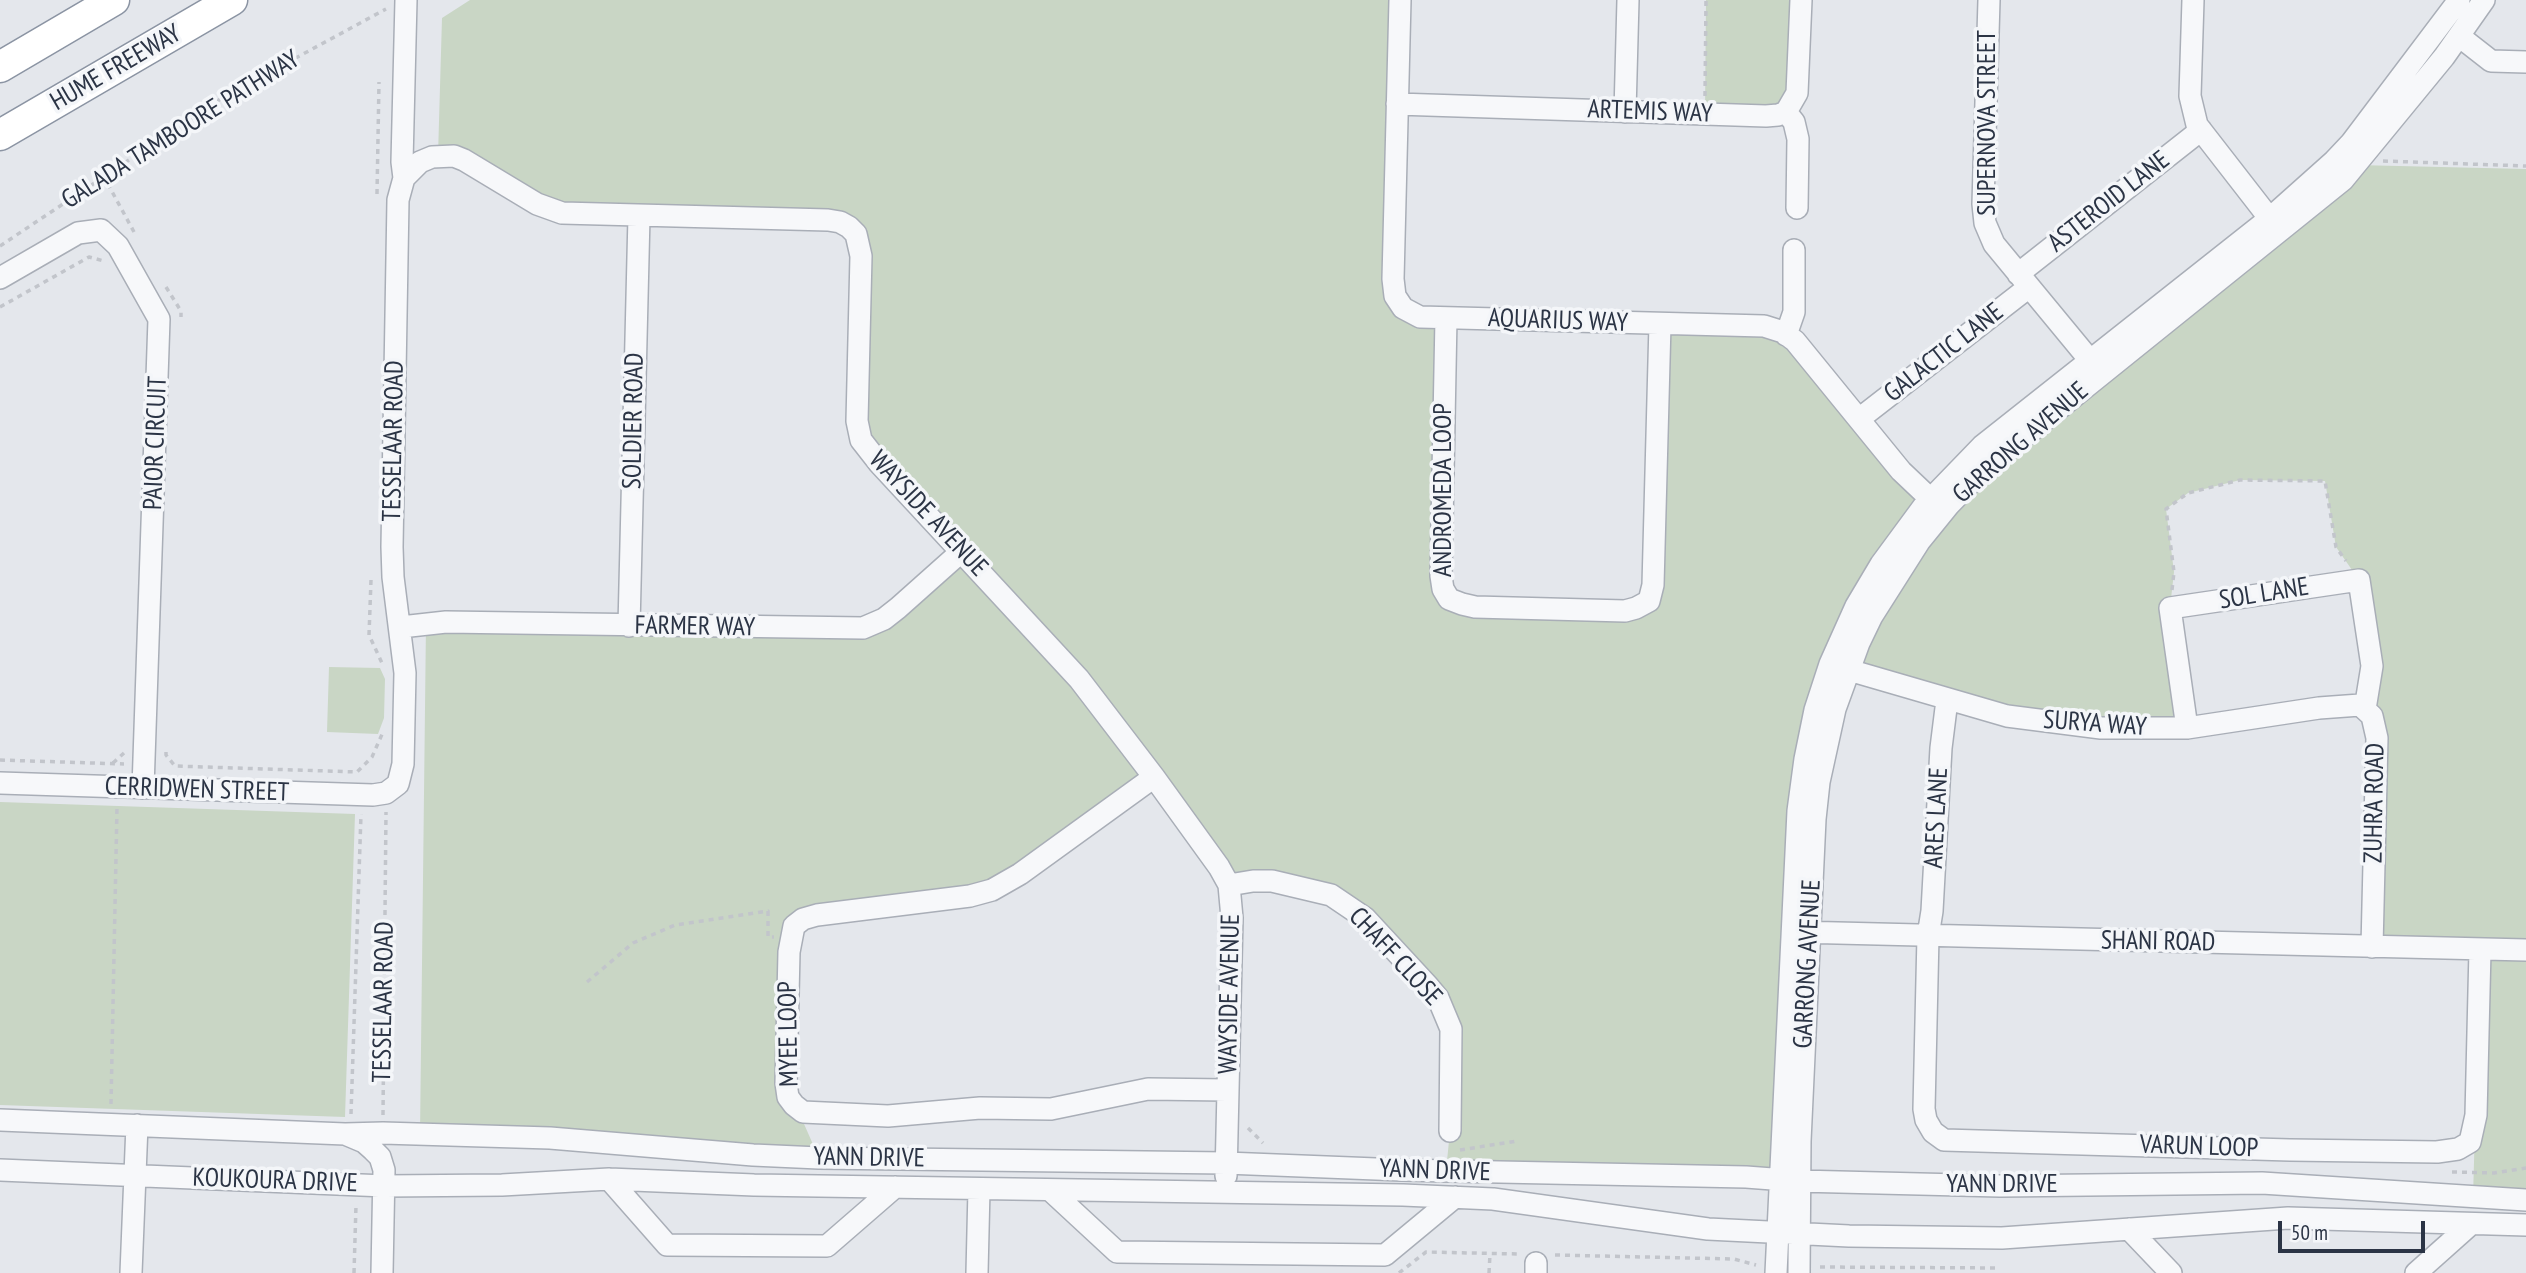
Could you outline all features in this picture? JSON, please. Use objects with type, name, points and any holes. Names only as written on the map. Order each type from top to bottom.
[{"type":"highway","points":[[0,67],[114,0]]},
{"type":"highway","name":"HUME FREEWAY","points":[[0,135],[232,0]]},
{"type":"street","name":"AQUARIUS WAY","points":[[1400,0],[1393,279],[1395,296],[1403,308],[1420,317],[1764,327],[1786,335]]},
{"type":"street","points":[[1625,112],[1628,0]]},
{"type":"street","points":[[1797,208],[1798,139],[1794,122],[1786,112],[1797,93],[1801,0]]},
{"type":"street","name":"SUPERNOVA STREET","points":[[1989,0],[1983,204],[1985,223],[1994,244],[2096,367]]},
{"type":"street","points":[[2193,0],[2190,96],[2193,113],[2201,131],[2275,225]]},
{"type":"street","name":"GARRONG AVENUE","points":[[2275,225],[2351,144],[2459,0]]},
{"type":"street","name":"GARRONG AVENUE","points":[[1776,1269],[1777,1232],[1789,1181],[1800,932],[1819,782],[1835,709],[1839,668],[1937,505],[1984,469],[2096,367],[2275,225],[2334,188],[2360,160],[2459,36],[2484,0]]},
{"type":"street","name":"TESSELAAR ROAD","points":[[390,791],[401,776],[403,764],[405,673],[392,547],[398,200],[404,178],[398,3]]},
{"type":"street","points":[[2459,36],[2491,61],[2526,62]]},
{"type":"street","name":"ARTEMIS WAY","points":[[1397,104],[1766,116],[1786,112]]},
{"type":"street","name":"ASTEROID LANE","points":[[2023,281],[2201,131]]},
{"type":"street","name":"WAYSIDE AVENUE","points":[[404,178],[420,162],[432,157],[454,156],[551,211],[577,215],[828,220],[849,227],[856,234],[861,256],[858,433],[873,456],[1079,678],[1154,777],[1229,885],[1232,918],[1226,1193]]},
{"type":"street","name":"SOLDIER ROAD","points":[[629,625],[639,216]]},
{"type":"street","name":"PAIOR CIRCUIT","points":[[0,278],[78,233],[101,230],[118,246],[159,319],[143,788]]},
{"type":"street","points":[[1794,250],[1794,312],[1786,335],[1795,341],[1901,471],[1937,505]]},
{"type":"street","name":"GALACTIC LANE","points":[[1859,419],[2023,281]]},
{"type":"street","name":"ANDROMEDA LOOP","points":[[1446,318],[1441,576],[1443,589],[1450,599],[1461,604],[1516,608],[1625,611],[1649,601],[1653,586],[1660,324]]},
{"type":"street","name":"FARMER WAY","points":[[401,627],[446,622],[863,628],[884,619],[962,551]]},
{"type":"street","name":"SOL LANE","points":[[2170,608],[2359,580]]},
{"type":"street","name":"ZUHRA ROAD","points":[[2359,580],[2372,666],[2365,709],[2372,716],[2377,738],[2372,947]]},
{"type":"street","points":[[2170,608],[2187,727]]},
{"type":"street","name":"SURYA WAY","points":[[1839,668],[2007,716],[2101,729],[2187,727],[2353,704],[2365,709]]},
{"type":"street","name":"ARES LANE","points":[[1928,936],[1932,911],[1941,748],[1947,700]]},
{"type":"street","points":[[791,936],[793,926],[803,919],[817,915],[970,896],[992,890],[1020,874],[1154,777]]},
{"type":"street","name":"CERRIDWEN STREET","points":[[0,783],[361,795],[390,791]]},
{"type":"street","name":"CHAFF CLOSE","points":[[1229,885],[1272,881],[1331,895],[1365,918],[1428,986],[1438,998],[1451,1029],[1450,1131]]},
{"type":"street","name":"SHANI ROAD","points":[[1800,932],[2526,950]]},
{"type":"street","name":"MYEE LOOP","points":[[791,936],[786,1083],[788,1097],[803,1112],[888,1116],[980,1108],[1051,1110],[1140,1090],[1227,1090]]},
{"type":"street","name":"VARUN LOOP","points":[[1928,936],[1924,1108],[1926,1120],[1937,1136],[1954,1140],[2290,1150],[2437,1152],[2458,1149],[2470,1142],[2476,1115],[2480,950]]},
{"type":"street","name":"KOUKOURA DRIVE","points":[[0,1120],[345,1134],[363,1142],[380,1157],[385,1186],[0,1170]]},
{"type":"street","points":[[131,1273],[137,1125]]},
{"type":"street","name":"YANN DRIVE","points":[[345,1134],[550,1138],[819,1158],[1226,1163],[2000,1186],[2262,1183],[2526,1200]]},
{"type":"street","points":[[609,1179],[667,1244],[827,1246],[895,1187]]},
{"type":"street","name":"YANN DRIVE","points":[[385,1186],[502,1185],[609,1179],[754,1185],[1455,1197],[1550,1206],[1708,1229],[2003,1238],[2288,1218],[2526,1226]]},
{"type":"street","name":"GARRONG AVENUE","points":[[1789,1181],[1799,1233],[1799,1270]]},
{"type":"street","points":[[382,1273],[385,1186]]},
{"type":"street","points":[[977,1273],[979,1189]]},
{"type":"street","points":[[1050,1190],[1117,1252],[1385,1255],[1455,1197]]},
{"type":"street","points":[[2416,1273],[2472,1224]]},
{"type":"street","points":[[2129,1229],[2171,1273]]},
{"type":"path","points":[[1705,114],[1706,0]]},
{"type":"path","name":"GALADA TAMBOORE PATHWAY","points":[[0,246],[222,98],[398,3]]},
{"type":"path","points":[[377,206],[379,82]]},
{"type":"path","points":[[2360,160],[2526,166]]},
{"type":"path","points":[[103,175],[139,241]]},
{"type":"path","points":[[0,307],[89,257],[104,261],[109,271]]},
{"type":"path","points":[[160,276],[181,312],[180,325]]},
{"type":"path","points":[[2170,608],[2174,572],[2166,509],[2188,493],[2240,480],[2325,481],[2336,547],[2359,580]]},
{"type":"path","points":[[371,580],[369,635],[383,665]]},
{"type":"path","points":[[0,760],[357,772],[372,758],[387,720]]},
{"type":"path","points":[[113,763],[124,754],[124,740]]},
{"type":"path","points":[[166,741],[166,755],[175,766]]},
{"type":"path","points":[[111,1124],[117,787]]},
{"type":"path","name":"TESSELAAR ROAD","points":[[383,1133],[390,791]]},
{"type":"path","points":[[351,1110],[361,795]]},
{"type":"path","points":[[587,982],[633,943],[675,925],[768,911],[768,937],[791,936]]},
{"type":"path","points":[[354,1273],[356,1204]]},
{"type":"path","points":[[1399,1273],[1426,1252],[1490,1254],[1536,1262],[1743,1259],[1758,1266],[1776,1269]]},
{"type":"path","points":[[1489,1273],[1490,1254]]},
{"type":"path","points":[[1799,1270],[1998,1268]]},
{"type":"green space","points":[[470,0],[1400,0],[1395,296],[1446,318],[1449,599],[1649,601],[1660,324],[1783,332],[1930,498],[1830,664],[1780,1180],[1446,1171],[1450,1131],[1446,1013],[1331,895],[1229,885],[1154,777],[1020,874],[794,926],[786,1083],[819,1158],[420,1134],[426,623],[863,628],[962,551],[866,448],[849,227],[577,215],[438,156],[442,18]]},
{"type":"green space","points":[[1706,0],[1801,0],[1790,106],[1705,114]]},
{"type":"green space","points":[[2356,165],[2526,169],[2526,1200],[2473,1197],[2480,951],[2372,947],[2377,738],[2359,580],[2336,547],[2325,481],[2240,480],[2188,493],[2166,509],[2174,572],[2170,608],[2187,728],[2101,728],[1848,671],[1944,511]]},
{"type":"green space","points":[[329,667],[380,668],[385,679],[384,718],[378,734],[327,732]]},
{"type":"green space","points":[[0,802],[355,814],[345,1117],[0,1105]]}]
